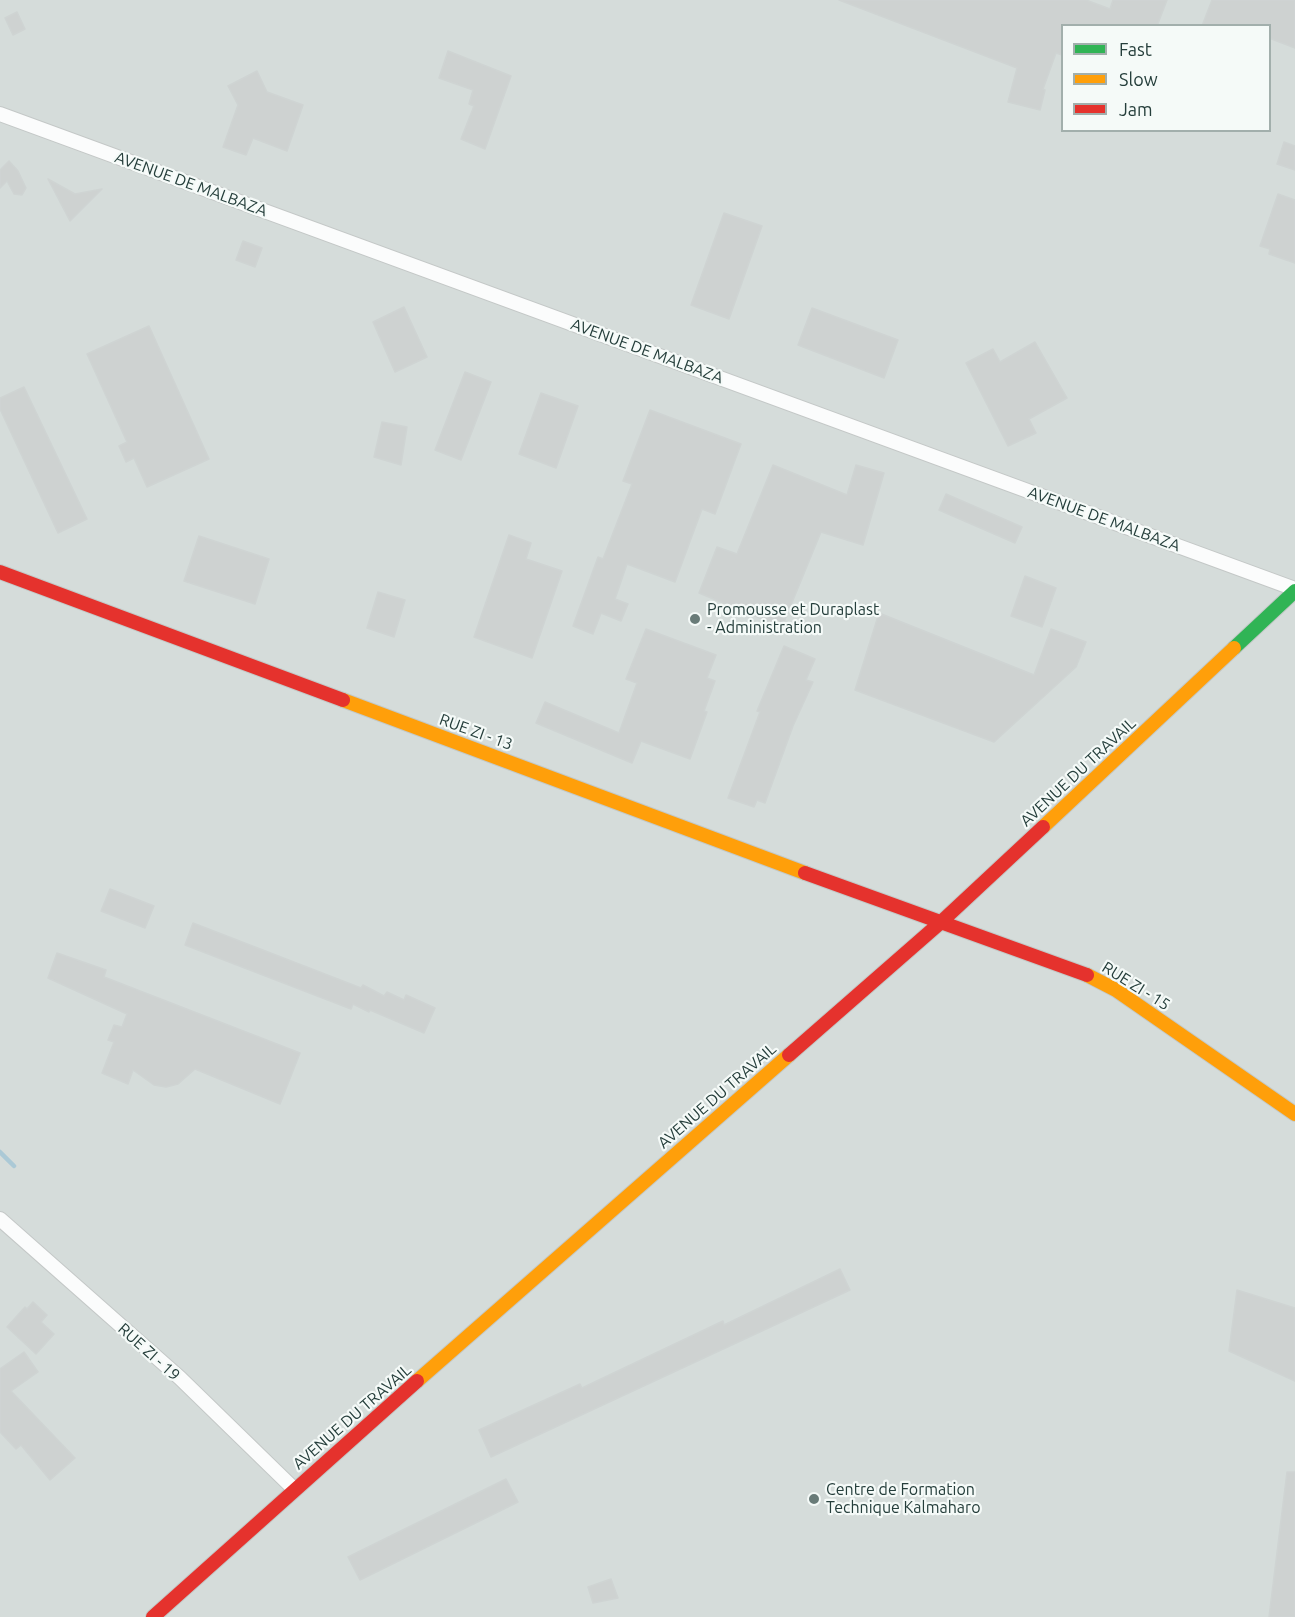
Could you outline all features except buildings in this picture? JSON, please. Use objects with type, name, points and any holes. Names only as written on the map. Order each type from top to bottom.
[{"type":"street","name":"AVENUE DE MALBAZA","points":[[0,114],[1295,590]]},
{"type":"street","name":"RUE ZI - 13","points":[[0,572],[940,923]]},
{"type":"street","name":"AVENUE DU TRAVAIL","points":[[153,1617],[294,1489],[940,923],[1295,590]]},
{"type":"street","name":"RUE ZI - 15","points":[[940,923],[1079,971],[1116,990],[1295,1114]]},
{"type":"street","name":"RUE ZI - 19","points":[[0,1219],[180,1378],[294,1489]]},
{"type":"shaded area","points":[[0,0],[1295,0],[1295,1617],[0,1617]]},
{"type":"waterway","points":[[0,1152],[14,1166]]},
{"type":"traffic: fast","points":[[1234,648],[1295,591]]},
{"type":"traffic: slow","points":[[1043,827],[1234,648]]},
{"type":"traffic: slow","points":[[343,700],[805,873]]},
{"type":"traffic: slow","points":[[1087,975],[1116,990],[1295,1114]]},
{"type":"traffic: slow","points":[[417,1381],[789,1055]]},
{"type":"traffic: jam","points":[[0,572],[343,700]]},
{"type":"traffic: jam","points":[[789,1055],[940,923],[1043,827]]},
{"type":"traffic: jam","points":[[805,873],[1087,975]]},
{"type":"traffic: jam","points":[[153,1617],[417,1381]]},
{"type":"place","name":"Promousse et Duraplast - Administration","points":[[695,619]]},
{"type":"place","name":"Centre de Formation Technique Kalmaharo","points":[[814,1499]]}]
